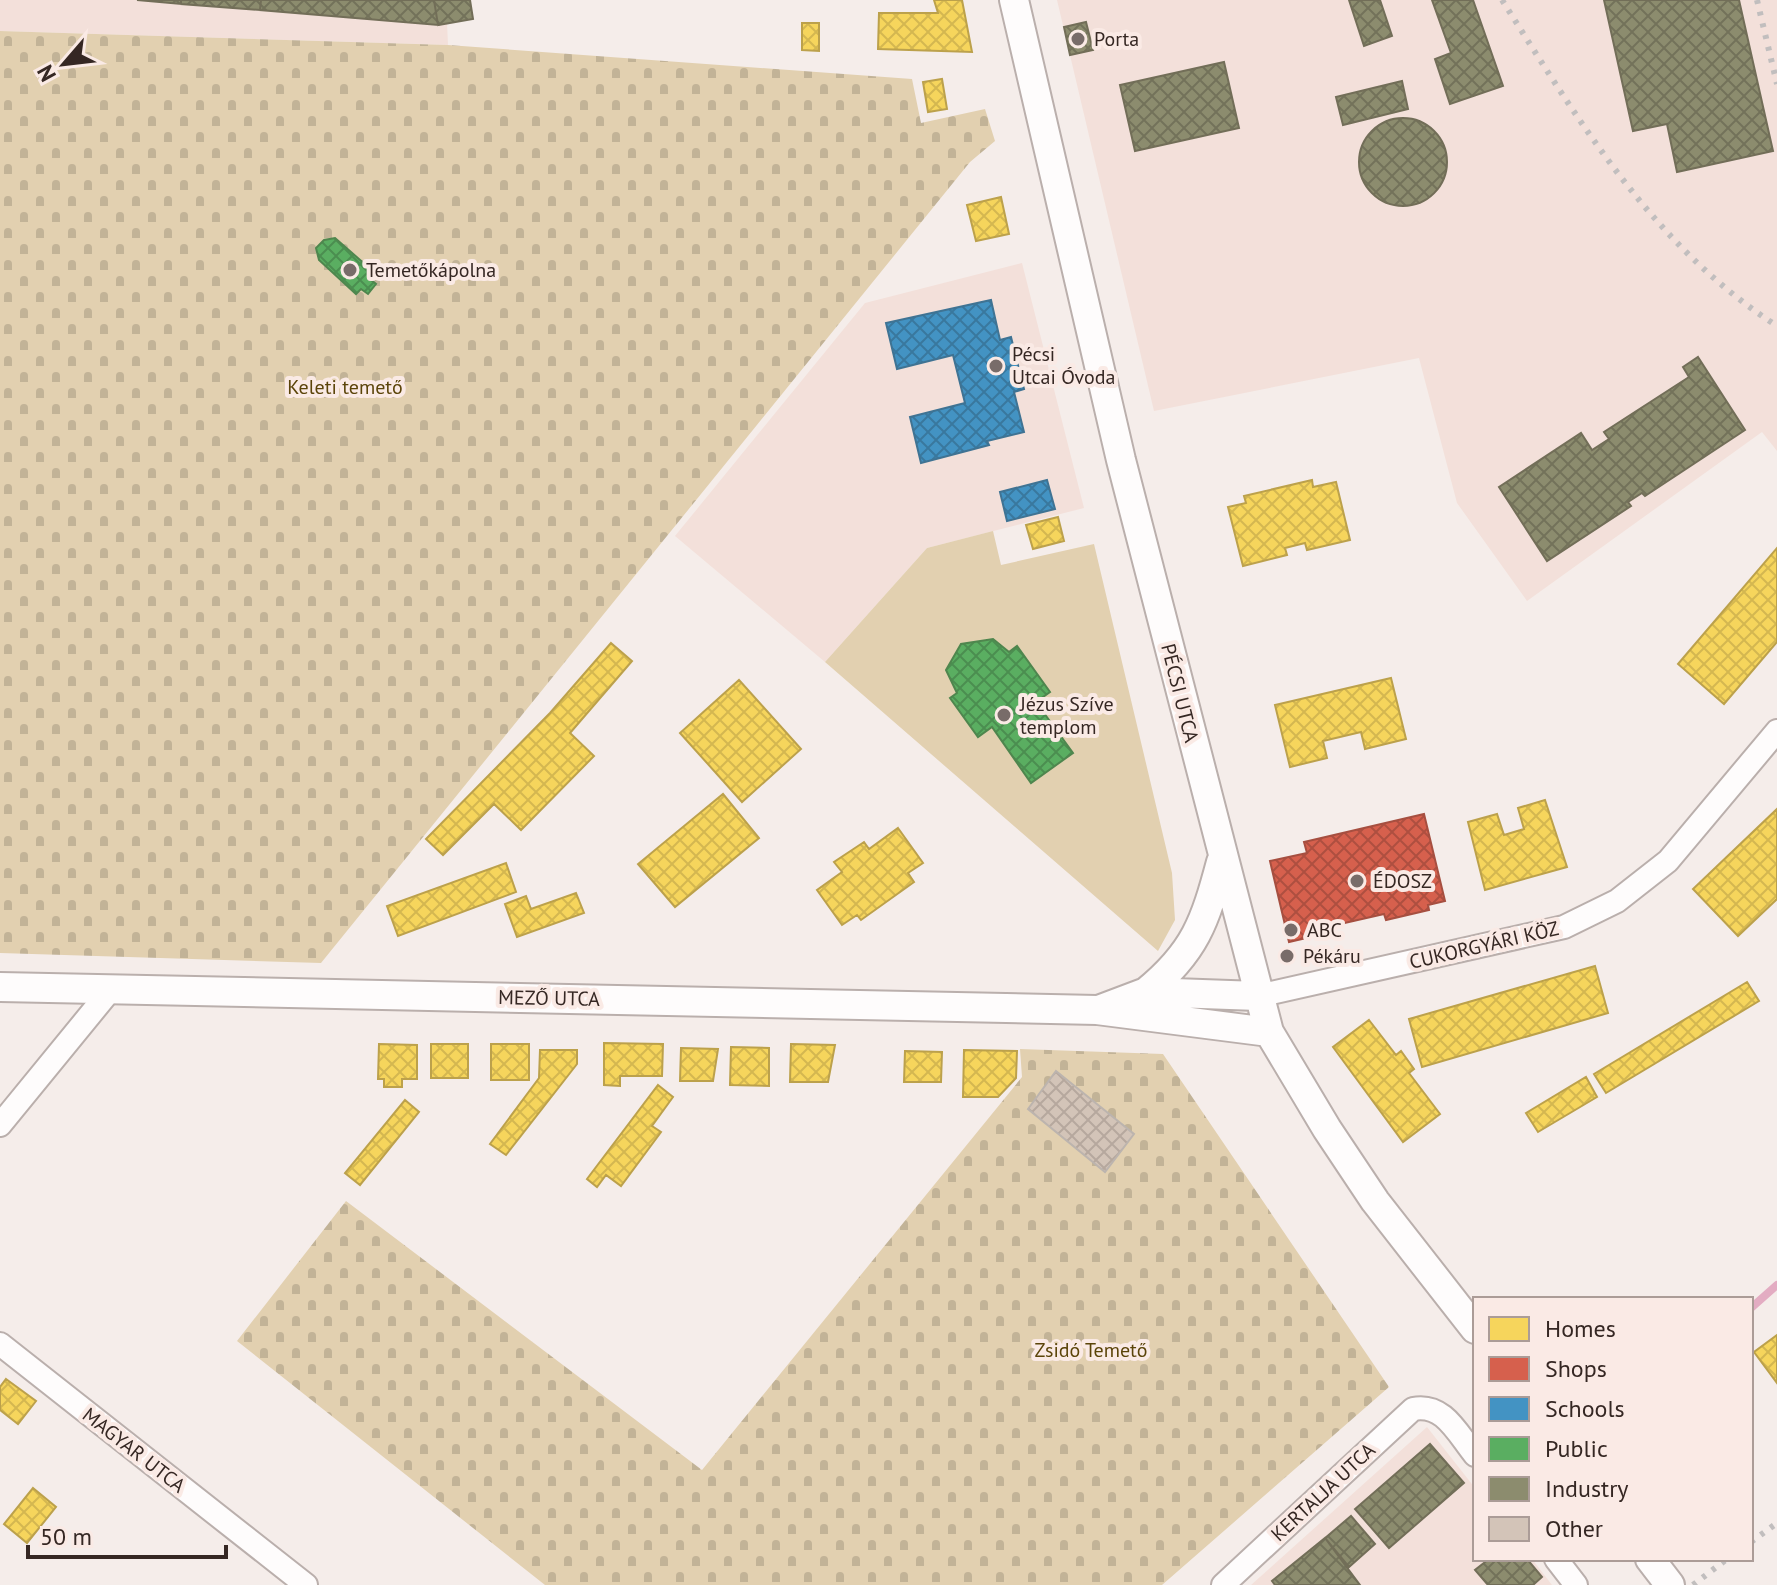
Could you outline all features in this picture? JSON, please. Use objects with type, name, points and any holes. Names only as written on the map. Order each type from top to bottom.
[{"type":"street","name":"PÉCSI UTCA","points":[[1014,0],[1121,460],[1269,1032],[1327,1129],[1375,1201],[1473,1326]]},
{"type":"street","name":"CUKORGYÁRI KÖZ","points":[[1258,996],[1564,927],[1617,901],[1668,861],[1777,731]]},
{"type":"street","points":[[1097,1010],[1146,992],[1167,975],[1206,921],[1222,858]]},
{"type":"street","name":"MEZŐ UTCA","points":[[0,987],[1097,1010],[1269,1032]]},
{"type":"street","points":[[0,1125],[112,988]]},
{"type":"street","points":[[1146,992],[1258,996]]},
{"type":"street","name":"MAGYAR UTCA","points":[[0,1344],[306,1585]]},
{"type":"street","name":"KERTALJA UTCA","points":[[1223,1585],[1413,1409],[1428,1406],[1441,1412],[1473,1452]]},
{"type":"street","points":[[1558,1561],[1576,1585]]},
{"type":"street","points":[[1652,1561],[1670,1585]]},
{"type":"shaded area","points":[[0,0],[446,0],[448,45],[0,31]]},
{"type":"shaded area","points":[[1057,0],[1777,0],[1777,451],[1762,432],[1527,601],[1457,503],[1419,358],[1154,411]]},
{"type":"shaded area","points":[[1022,263],[1084,508],[927,548],[825,662],[675,536],[865,303]]},
{"type":"shaded area","points":[[1427,1427],[1473,1485],[1473,1561],[1534,1561],[1552,1585],[1251,1585]]},
{"type":"green space","name":"Keleti temető","points":[[0,31],[448,45],[912,79],[921,123],[985,109],[995,141],[970,162],[321,963],[0,953]]},
{"type":"green space","points":[[993,531],[1001,565],[1094,544],[1172,873],[1175,920],[1158,951],[825,662],[927,548]]},
{"type":"green space","name":"Zsidó Temető","points":[[1020,1049],[1163,1054],[1389,1387],[1162,1585],[545,1585],[237,1341],[346,1201],[702,1470],[1022,1077]]},
{"type":"building: Homes","points":[[934,0],[962,0],[972,52],[878,49],[879,13],[938,13]]},
{"type":"building: Homes","points":[[802,23],[819,23],[819,51],[802,50]]},
{"type":"building: Homes","points":[[942,79],[947,109],[928,112],[923,82]]},
{"type":"building: Homes","points":[[1001,197],[1009,234],[976,241],[967,205]]},
{"type":"building: Homes","points":[[1312,480],[1313,487],[1336,482],[1350,540],[1307,550],[1305,543],[1285,548],[1287,555],[1243,566],[1228,507],[1246,503],[1244,496]]},
{"type":"building: Homes","points":[[1058,517],[1064,541],[1033,549],[1026,525]]},
{"type":"building: Homes","points":[[1777,548],[1777,642],[1724,704],[1678,664]]},
{"type":"building: Homes","points":[[611,643],[632,661],[570,733],[594,756],[521,830],[494,804],[443,855],[426,839],[550,713]]},
{"type":"building: Homes","points":[[1391,678],[1406,739],[1365,749],[1361,732],[1323,741],[1327,758],[1290,767],[1275,705]]},
{"type":"building: Homes","points":[[739,680],[801,749],[742,802],[680,733]]},
{"type":"building: Homes","points":[[723,794],[759,838],[675,907],[638,864]]},
{"type":"building: Homes","points":[[1545,800],[1567,867],[1485,890],[1468,822],[1497,814],[1504,835],[1524,829],[1518,808]]},
{"type":"building: Homes","points":[[1777,809],[1777,899],[1738,936],[1693,889]]},
{"type":"building: Homes","points":[[898,828],[923,863],[908,873],[914,882],[861,920],[857,915],[842,925],[817,890],[842,872],[834,862],[864,842],[869,849]]},
{"type":"building: Homes","points":[[506,863],[516,892],[398,936],[387,906]]},
{"type":"building: Homes","points":[[576,893],[584,913],[517,937],[505,904],[526,896],[531,909]]},
{"type":"building: Homes","points":[[1595,966],[1608,1013],[1422,1067],[1409,1019]]},
{"type":"building: Homes","points":[[1747,982],[1759,1001],[1606,1093],[1594,1074]]},
{"type":"building: Homes","points":[[1369,1020],[1396,1055],[1401,1051],[1414,1069],[1409,1073],[1440,1114],[1403,1142],[1333,1047]]},
{"type":"building: Homes","points":[[604,1043],[663,1044],[662,1076],[620,1076],[620,1086],[604,1085]]},
{"type":"building: Homes","points":[[379,1044],[417,1045],[417,1079],[402,1079],[402,1087],[384,1087],[384,1079],[378,1079]]},
{"type":"building: Homes","points":[[431,1044],[468,1044],[468,1078],[431,1078]]},
{"type":"building: Homes","points":[[491,1044],[529,1044],[529,1080],[491,1080]]},
{"type":"building: Homes","points":[[791,1044],[835,1045],[828,1082],[790,1082]]},
{"type":"building: Homes","points":[[731,1047],[769,1048],[769,1086],[730,1085]]},
{"type":"building: Homes","points":[[681,1048],[718,1049],[713,1081],[680,1081]]},
{"type":"building: Homes","points":[[540,1050],[577,1050],[577,1064],[506,1155],[490,1144],[539,1078]]},
{"type":"building: Homes","points":[[964,1050],[1017,1051],[1016,1078],[998,1097],[963,1097]]},
{"type":"building: Homes","points":[[905,1051],[942,1052],[941,1082],[904,1082]]},
{"type":"building: Homes","points":[[1586,1077],[1597,1097],[1538,1132],[1526,1113]]},
{"type":"building: Homes","points":[[658,1085],[673,1097],[652,1126],[661,1132],[621,1186],[606,1175],[597,1187],[587,1179]]},
{"type":"building: Homes","points":[[405,1100],[419,1112],[360,1185],[345,1173]]},
{"type":"building: Homes","points":[[1777,1335],[1777,1383],[1754,1352]]},
{"type":"building: Homes","points":[[6,1379],[36,1401],[18,1424],[0,1410],[0,1387]]},
{"type":"building: Homes","points":[[33,1488],[56,1507],[27,1543],[4,1524]]},
{"type":"building: Shops","name":"ÉDOSZ","points":[[1424,814],[1445,901],[1428,905],[1429,910],[1386,920],[1384,914],[1327,927],[1328,933],[1289,942],[1270,861],[1307,853],[1304,842]]},
{"type":"building: Schools","points":[[991,300],[1000,340],[1011,337],[1024,389],[1014,392],[1024,432],[921,463],[910,417],[965,403],[953,355],[897,369],[886,323]]},
{"type":"building: Schools","points":[[1047,480],[1055,509],[1007,521],[1000,492]]},
{"type":"building: Public","points":[[335,238],[375,273],[370,279],[376,284],[368,294],[361,289],[356,294],[319,260],[316,248],[324,240]]},
{"type":"building: Public","name":"Jézus Szíve templom","points":[[993,639],[1009,652],[1017,646],[1050,692],[1036,702],[1073,753],[1031,783],[992,727],[978,737],[950,698],[957,693],[946,670],[961,644]]},
{"type":"building: Industry","points":[[137,0],[181,0],[181,4]]},
{"type":"building: Industry","points":[[181,0],[261,0],[260,10],[181,4]]},
{"type":"building: Industry","points":[[261,0],[434,0],[438,25],[260,10]]},
{"type":"building: Industry","points":[[434,0],[470,0],[473,19],[438,25]]},
{"type":"building: Industry","points":[[1349,0],[1380,0],[1392,36],[1364,46]]},
{"type":"building: Industry","points":[[1349,0],[1380,0],[1392,36],[1364,46]]},
{"type":"building: Industry","points":[[1432,0],[1473,0],[1503,86],[1450,104],[1435,59],[1451,53]]},
{"type":"building: Industry","points":[[1604,0],[1739,0],[1773,151],[1677,172],[1667,124],[1633,131]]},
{"type":"building: Industry","name":"Porta","points":[[1086,22],[1093,50],[1070,55],[1064,27]]},
{"type":"building: Industry","points":[[1224,62],[1239,128],[1135,151],[1120,85]]},
{"type":"building: Industry","points":[[1402,81],[1408,109],[1343,125],[1336,97]]},
{"type":"building: Industry","points":[[1402,81],[1408,109],[1343,125],[1336,97]]},
{"type":"building: Industry","points":[[1403,118],[1420,121],[1434,131],[1444,145],[1447,162],[1444,179],[1434,193],[1420,203],[1403,206],[1386,203],[1372,193],[1362,179],[1359,162],[1362,145],[1372,131],[1386,121]]},
{"type":"building: Industry","points":[[1698,357],[1745,430],[1645,496],[1642,493],[1628,502],[1631,506],[1547,561],[1499,487],[1581,433],[1592,450],[1609,439],[1604,432],[1689,377],[1683,367]]},
{"type":"building: Industry","points":[[1430,1444],[1464,1483],[1389,1548],[1355,1509]]},
{"type":"building: Industry","points":[[1351,1516],[1375,1544],[1349,1567],[1325,1538]]},
{"type":"building: Industry","points":[[1325,1538],[1360,1585],[1275,1585],[1272,1581]]},
{"type":"building: Industry","points":[[1486,1561],[1529,1561],[1542,1577],[1533,1585],[1488,1585],[1475,1570]]},
{"type":"building: Other","points":[[1056,1071],[1134,1134],[1105,1172],[1028,1109]]},
{"type":"waterway","points":[[1753,1306],[1777,1285]]},
{"type":"railway","points":[[1502,0],[1590,135],[1656,220],[1733,294],[1777,326]]},
{"type":"railway","points":[[1757,0],[1777,84]]},
{"type":"railway","points":[[1753,1541],[1777,1523]]},
{"type":"railway","points":[[1693,1585],[1724,1561]]},
{"type":"place","name":"Porta","points":[[1078,39]]},
{"type":"place","name":"Temetőkápolna","points":[[350,270]]},
{"type":"place","name":"Pécsi Utcai Óvoda","points":[[996,366]]},
{"type":"place","name":"Jézus Szíve templom","points":[[1004,715]]},
{"type":"place","name":"ÉDOSZ","points":[[1357,881]]},
{"type":"place","name":"ABC","points":[[1291,930]]},
{"type":"place","name":"Pékáru","points":[[1287,956]]}]
